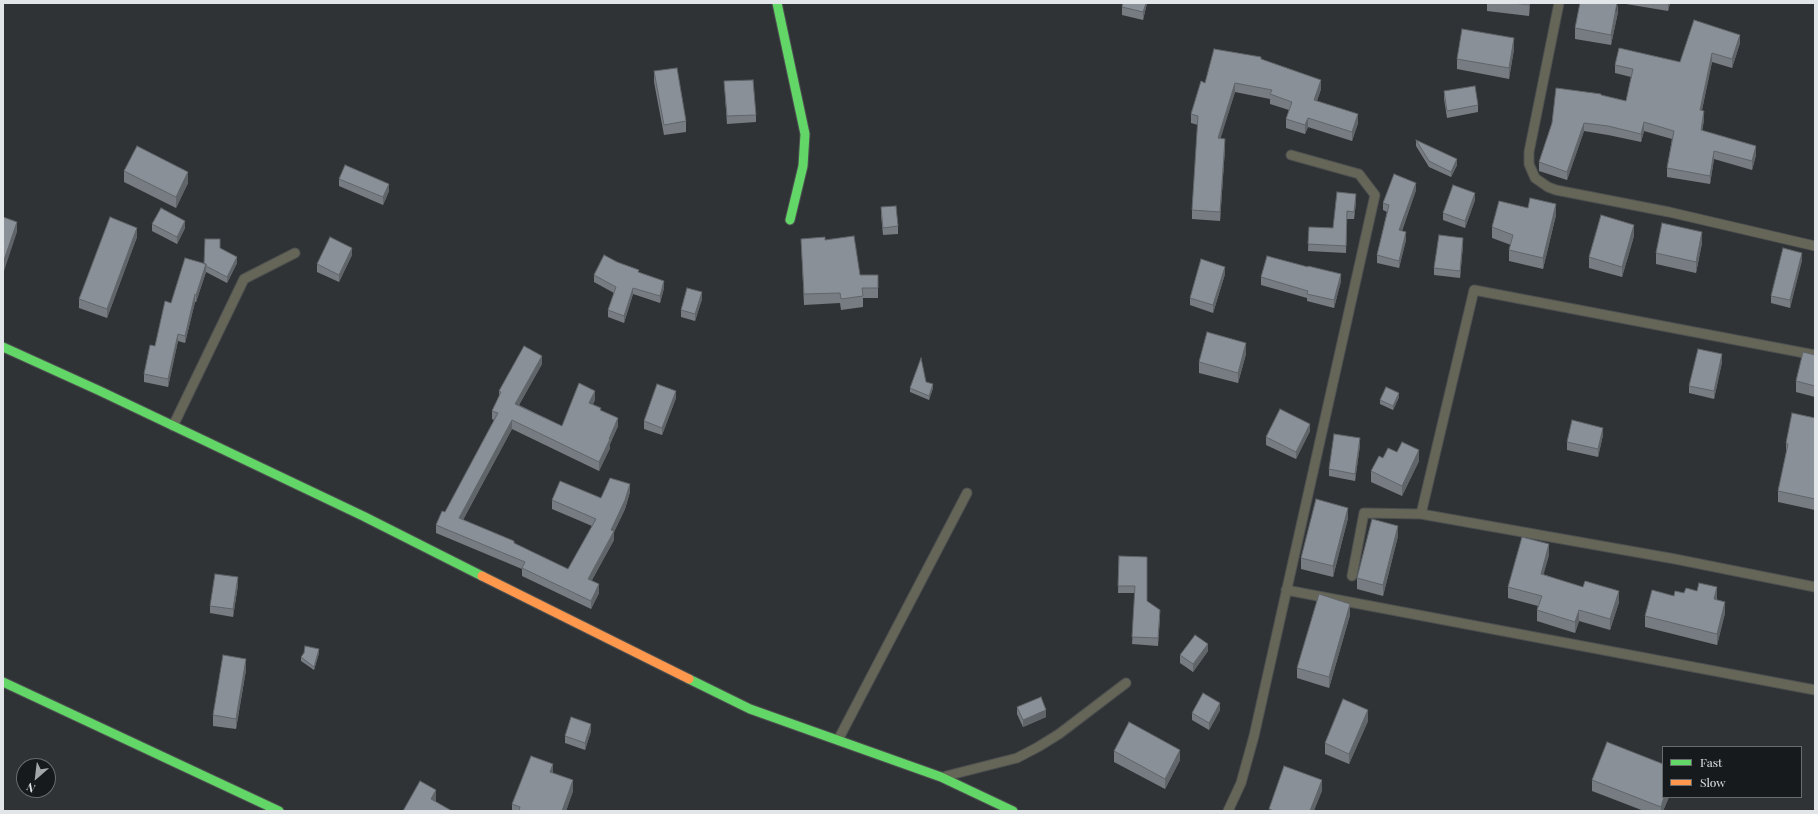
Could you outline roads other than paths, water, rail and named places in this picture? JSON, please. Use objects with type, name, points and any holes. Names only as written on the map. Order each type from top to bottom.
[{"type":"street","points":[[777,3],[805,134],[803,166],[790,220]]},
{"type":"street","points":[[3,348],[173,426],[363,516],[586,629],[750,709],[941,777],[1013,811]]},
{"type":"street","points":[[3,682],[279,811]]},
{"type":"lane","points":[[1559,3],[1530,152],[1529,164],[1535,178],[1548,187],[1556,190],[1669,212],[1815,246]]},
{"type":"lane","points":[[1228,811],[1241,784],[1254,736],[1286,590],[1308,501],[1375,195],[1359,174],[1291,155]]},
{"type":"lane","points":[[173,426],[244,279],[295,253]]},
{"type":"lane","points":[[1421,514],[1474,290],[1815,355]]},
{"type":"lane","points":[[838,740],[968,493]]},
{"type":"lane","points":[[1352,576],[1364,513],[1421,514],[1675,559],[1815,587]]},
{"type":"lane","points":[[1286,590],[1815,690]]},
{"type":"lane","points":[[941,777],[1017,758],[1059,734],[1126,683]]}]
